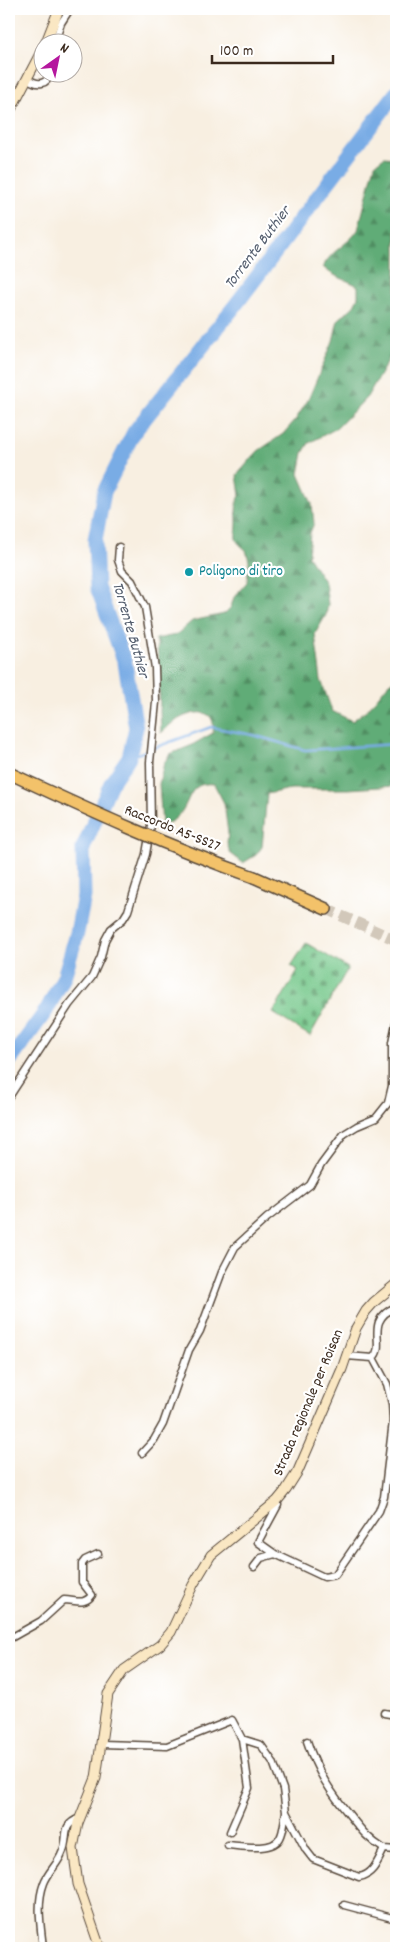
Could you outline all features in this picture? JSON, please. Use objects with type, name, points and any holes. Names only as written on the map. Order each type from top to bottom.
[{"type":"highway","name":"Raccordo A5-SS27","points":[[9,773],[188,854],[254,877],[326,909]]},
{"type":"main road","points":[[50,32],[59,9]]},
{"type":"main road","points":[[9,113],[32,74]]},
{"type":"main road","name":"Strada regionale per Roisan","points":[[100,1948],[75,1871],[73,1848],[80,1818],[96,1778],[108,1694],[116,1679],[134,1662],[160,1644],[171,1632],[193,1585],[211,1555],[277,1502],[298,1471],[356,1328],[366,1311],[396,1284]]},
{"type":"street","points":[[59,32],[61,23],[70,9]]},
{"type":"street","points":[[28,80],[36,84],[45,82]]},
{"type":"street","points":[[9,1097],[69,1005],[92,977],[101,958],[105,940],[111,929],[123,919],[128,911],[146,854],[152,825],[150,762],[154,725],[155,668],[145,607],[132,581],[122,571],[118,560],[119,547]]},
{"type":"street","points":[[142,1453],[154,1440],[163,1424],[189,1350],[200,1330],[222,1272],[235,1247],[267,1218],[310,1185],[321,1165],[344,1134],[376,1118],[388,1103],[392,1086],[392,1043],[396,1022]]},
{"type":"street","points":[[373,1358],[378,1350],[376,1334],[380,1319],[390,1309],[396,1307]]},
{"type":"street","points":[[346,1356],[373,1358]]},
{"type":"street","points":[[277,1502],[275,1511],[258,1542],[275,1554],[324,1577],[335,1575],[379,1511],[384,1497],[393,1421],[392,1404],[387,1384],[373,1358]]},
{"type":"street","points":[[9,1639],[41,1621],[64,1600],[82,1603],[89,1599],[92,1595],[82,1582],[82,1564],[85,1560],[98,1554]]},
{"type":"street","points":[[254,1567],[261,1558],[275,1554]]},
{"type":"street","points":[[384,1713],[396,1715]]},
{"type":"street","points":[[102,1744],[167,1746],[232,1720],[242,1739],[249,1788],[230,1832]]},
{"type":"street","points":[[242,1739],[260,1745],[274,1762],[286,1812],[306,1850],[313,1859],[359,1877],[366,1876],[376,1865],[384,1849]]},
{"type":"street","points":[[307,1741],[313,1760],[329,1790],[371,1842],[384,1849],[396,1850]]},
{"type":"street","points":[[228,1845],[269,1847],[280,1838],[286,1812]]},
{"type":"street","points":[[44,1948],[39,1906],[44,1884],[64,1850],[68,1826],[80,1818]]},
{"type":"street","points":[[344,1905],[396,1920]]},
{"type":"green space","points":[[384,157],[396,158],[396,347],[367,397],[337,428],[309,443],[303,453],[299,474],[312,504],[314,523],[310,533],[308,556],[325,583],[328,604],[326,615],[315,634],[321,680],[332,711],[352,721],[368,709],[388,684],[396,678],[396,786],[348,789],[291,789],[267,794],[262,847],[256,855],[243,863],[230,853],[227,843],[228,833],[224,803],[214,784],[203,784],[196,787],[180,814],[162,825],[159,784],[164,763],[170,754],[190,746],[213,733],[213,725],[208,715],[203,713],[190,714],[177,720],[161,733],[157,643],[155,639],[176,635],[192,621],[224,614],[231,607],[234,597],[247,582],[249,561],[246,550],[238,543],[236,537],[236,506],[240,496],[237,475],[258,451],[283,434],[296,419],[308,400],[333,341],[338,320],[353,307],[358,297],[358,286],[335,276],[323,267],[331,256],[350,240],[358,230],[375,164]]},
{"type":"green space","points":[[306,943],[348,968],[310,1036],[273,1013],[298,970],[291,966]]},
{"type":"waterway","name":"Torrente Buthier","points":[[9,1062],[46,1011],[64,977],[77,933],[84,896],[83,848],[111,783],[129,757],[136,728],[125,663],[97,587],[95,540],[104,492],[134,432],[234,307],[396,93]]},
{"type":"waterway","points":[[129,757],[211,727],[253,735],[305,750],[396,744]]},
{"type":"tunnel","points":[[326,909],[396,940]]},
{"type":"place","name":"Poligono di tiro","points":[[189,572]]}]
